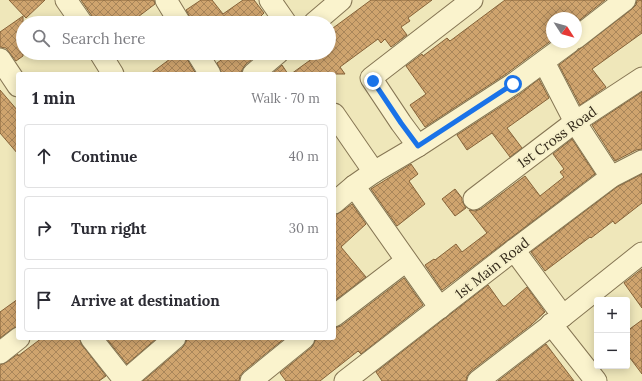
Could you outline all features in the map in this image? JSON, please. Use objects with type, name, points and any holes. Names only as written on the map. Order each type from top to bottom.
[{"type":"street","points":[[66,0],[77,16]]},
{"type":"street","points":[[166,0],[176,16]]},
{"type":"street","points":[[270,0],[281,16]]},
{"type":"street","points":[[322,16],[341,0]]},
{"type":"street","points":[[418,146],[371,78],[472,0]]},
{"type":"street","points":[[582,33],[625,0]]},
{"type":"street","points":[[336,201],[374,172],[418,146],[513,84],[562,48]]},
{"type":"street","points":[[0,59],[16,83]]},
{"type":"street","points":[[104,60],[112,72]]},
{"type":"street","points":[[201,60],[209,72]]},
{"type":"street","points":[[255,72],[270,60]]},
{"type":"street","points":[[544,62],[576,122],[611,177]]},
{"type":"street","name":"1st Cross Road","points":[[474,199],[576,122],[642,78]]},
{"type":"street","points":[[336,117],[374,172]]},
{"type":"street","name":"1st Main Road","points":[[345,381],[611,177],[642,161]]},
{"type":"street","points":[[354,186],[406,262],[440,308]]},
{"type":"street","points":[[514,250],[596,381]]},
{"type":"street","points":[[478,381],[642,253]]},
{"type":"street","points":[[336,314],[406,262]]},
{"type":"street","points":[[0,353],[17,340]]},
{"type":"street","points":[[93,340],[125,381],[173,340]]},
{"type":"street","points":[[251,381],[302,340]]},
{"type":"building","points":[[9,0],[45,0],[28,16],[24,16]]},
{"type":"building","points":[[81,0],[154,0],[155,4],[139,16],[92,16]]},
{"type":"building","points":[[201,0],[212,0],[223,14],[243,0],[254,0],[264,13],[261,16],[189,16],[186,10]]},
{"type":"building","points":[[371,0],[432,0],[408,18],[410,21],[401,27],[407,35],[391,47],[385,39],[381,43],[378,39],[340,67],[345,74],[336,74],[336,72],[294,72],[310,60],[336,60],[336,26]]},
{"type":"building","points":[[505,0],[605,0],[582,18],[582,12],[546,12],[546,44],[506,74],[425,127],[410,105],[426,94],[406,66],[422,54],[423,56],[447,38],[450,41]]},
{"type":"building","points":[[637,0],[642,0],[642,33],[592,69],[606,87],[580,105],[559,65],[636,5]]},
{"type":"building","points":[[16,21],[16,60],[17,60],[16,61],[6,48],[0,47],[0,32]]},
{"type":"building","points":[[169,60],[188,60],[195,72],[153,72]]},
{"type":"building","points":[[221,60],[251,60],[245,65],[242,72],[221,72],[217,63]]},
{"type":"building","points":[[282,65],[287,72],[274,72]]},
{"type":"building","points":[[539,79],[549,98],[507,128],[522,148],[510,157],[492,133],[467,150],[457,135],[520,94]]},
{"type":"building","points":[[0,90],[16,109],[16,152],[0,133]]},
{"type":"building","points":[[642,92],[642,149],[636,150],[615,161],[592,125]]},
{"type":"building","points":[[572,139],[595,174],[442,290],[425,265],[434,259],[435,260],[456,244],[462,252],[487,233],[469,210],[475,211],[481,209],[525,176],[540,196],[564,177],[560,172],[564,169],[553,154]]},
{"type":"building","points":[[411,164],[418,174],[409,181],[425,204],[397,226],[371,189]]},
{"type":"building","points":[[642,174],[642,203],[615,224],[613,221],[591,238],[590,237],[545,271],[531,252],[617,187]]},
{"type":"building","points":[[455,189],[462,198],[466,208],[455,216],[442,199]]},
{"type":"building","points":[[352,204],[366,224],[341,247],[366,277],[336,300],[336,214]]},
{"type":"building","points":[[642,269],[642,308],[624,283]]},
{"type":"building","points":[[404,278],[423,305],[361,354],[358,351],[320,381],[286,381],[280,373],[312,347],[316,340],[336,340],[336,327],[341,326]]},
{"type":"building","points":[[488,285],[503,306],[505,306],[527,287],[545,312],[531,325],[471,371],[467,376],[466,381],[382,381],[376,372]]},
{"type":"building","points":[[16,300],[16,327],[0,338],[0,312]]},
{"type":"building","points":[[642,320],[642,374],[630,358],[630,329]]},
{"type":"building","points":[[39,340],[80,340],[82,345],[106,376],[99,381],[0,381],[0,365],[18,354],[18,356]]},
{"type":"building","points":[[108,340],[155,340],[127,364]]},
{"type":"building","points":[[186,340],[283,340],[243,372],[239,381],[143,381],[183,347]]},
{"type":"building","points":[[546,344],[574,381],[498,381]]},
{"type":"route","points":[[373,81],[418,146],[513,84]]}]
